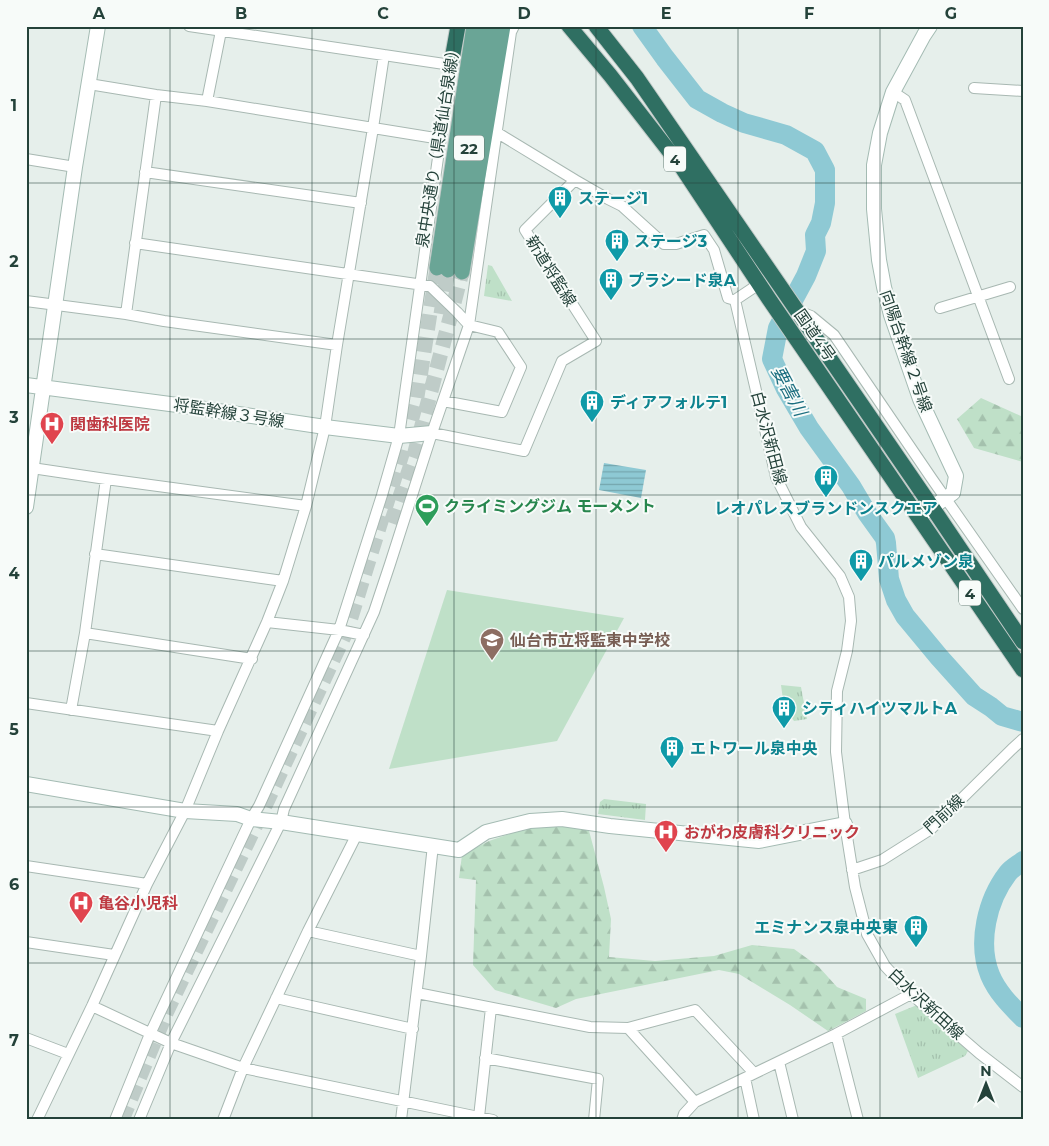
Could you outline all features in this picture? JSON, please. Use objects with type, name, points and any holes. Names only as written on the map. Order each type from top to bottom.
[{"type":"highway","points":[[451,65],[458,26]]},
{"type":"highway","name":"国道4号","points":[[596,26],[637,78],[1023,642]]},
{"type":"highway","name":"国道4号","points":[[573,31],[610,75],[683,169],[769,299],[1023,670]]},
{"type":"main road","name":"泉中央通り（県道仙台泉線）","points":[[449,270],[474,26]]},
{"type":"main road","name":"泉中央通り（県道仙台泉線）","points":[[449,270],[489,26]]},
{"type":"main road","points":[[449,270],[474,197],[504,26]]},
{"type":"street","points":[[26,508],[75,167],[98,26]]},
{"type":"street","points":[[115,1120],[150,1034],[251,819],[259,806],[339,630],[382,495],[398,436],[451,65],[222,28],[189,26]]},
{"type":"street","points":[[139,1120],[171,1043],[281,822],[284,809],[374,612],[469,325],[511,32],[514,26]]},
{"type":"street","points":[[564,26],[573,31]]},
{"type":"street","name":"向陽台幹線２号線","points":[[930,26],[893,92],[880,133],[874,165],[874,209],[879,260],[891,315],[920,398],[956,476],[953,493],[946,498]]},
{"type":"street","points":[[207,102],[222,28]]},
{"type":"street","points":[[37,1120],[92,1006],[147,884],[185,811],[218,731],[252,659],[283,581],[306,506],[325,427],[384,55]]},
{"type":"street","points":[[89,84],[441,139]]},
{"type":"street","points":[[974,88],[1023,91]]},
{"type":"street","points":[[893,92],[905,100],[1009,379]]},
{"type":"street","points":[[126,314],[156,95]]},
{"type":"street","points":[[496,132],[622,206],[664,244],[676,244],[704,235],[714,250],[728,298],[735,300],[759,284]]},
{"type":"street","points":[[26,159],[75,167]]},
{"type":"street","points":[[145,172],[361,203]]},
{"type":"street","name":"新道将監線","points":[[432,433],[524,451],[562,361],[596,341],[525,230],[575,180]]},
{"type":"street","points":[[135,243],[430,286],[469,325],[498,332],[521,367],[502,412],[443,401]]},
{"type":"street","points":[[940,308],[1010,287]]},
{"type":"street","name":"白水沢新田線","points":[[735,300],[776,477],[801,527],[840,576],[849,597],[851,621],[847,651],[837,691],[836,752],[852,870],[867,934],[885,966],[911,994],[979,1053],[1023,1087]]},
{"type":"street","points":[[26,301],[337,345]]},
{"type":"street","points":[[798,311],[811,316],[834,336],[1023,609]]},
{"type":"street","name":"将監幹線３号線","points":[[26,385],[398,436],[432,433]]},
{"type":"street","points":[[32,468],[306,506]]},
{"type":"street","points":[[71,710],[85,634],[106,479]]},
{"type":"street","points":[[918,516],[946,498]]},
{"type":"street","points":[[95,554],[283,581]]},
{"type":"street","points":[[267,622],[339,630],[364,635]]},
{"type":"street","points":[[85,634],[252,659]]},
{"type":"street","points":[[26,703],[218,731]]},
{"type":"street","name":"門前線","points":[[852,870],[882,860],[931,829],[1023,739]]},
{"type":"street","points":[[26,784],[185,811],[237,814],[251,819],[459,850],[486,832],[530,821],[562,819],[610,826],[759,841],[845,824]]},
{"type":"street","points":[[223,1120],[243,1068],[276,998],[358,834]]},
{"type":"street","points":[[400,1120],[404,1102],[433,845]]},
{"type":"street","points":[[26,866],[147,884]]},
{"type":"street","points":[[308,931],[421,956]]},
{"type":"street","points":[[26,942],[114,955]]},
{"type":"street","points":[[417,993],[590,1027],[628,1028],[695,1010],[749,1076],[754,1120]]},
{"type":"street","points":[[682,1120],[684,1114],[695,1102],[836,1034],[911,994]]},
{"type":"street","points":[[276,998],[412,1028]]},
{"type":"street","points":[[92,1006],[171,1043],[243,1068],[493,1120]]},
{"type":"street","points":[[478,1117],[491,1008]]},
{"type":"street","points":[[628,1028],[695,1102]]},
{"type":"street","points":[[836,1034],[858,1120]]},
{"type":"street","points":[[26,1038],[68,1054]]},
{"type":"street","points":[[485,1058],[598,1079],[594,1120]]},
{"type":"street","points":[[779,1062],[793,1120]]},
{"type":"green space","points":[[488,265],[492,266],[512,301],[484,296]]},
{"type":"green space","points":[[981,398],[1023,417],[1023,462],[974,448],[957,419]]},
{"type":"green space","points":[[447,590],[624,618],[557,741],[389,769]]},
{"type":"green space","points":[[781,685],[801,687],[807,719],[794,721],[784,707]]},
{"type":"green space","points":[[604,799],[646,804],[645,820],[598,814],[600,802]]},
{"type":"green space","points":[[557,824],[588,827],[611,919],[609,957],[655,961],[714,956],[752,945],[794,949],[819,967],[837,987],[866,999],[866,1011],[828,1031],[739,974],[719,970],[576,999],[556,1008],[495,990],[473,965],[476,880],[459,878],[462,855],[489,841],[529,827]]},
{"type":"green space","points":[[917,1005],[968,1051],[965,1056],[918,1078],[895,1014]]},
{"type":"water","points":[[604,463],[646,470],[641,498],[599,490]]},
{"type":"waterway","name":"要害川","points":[[642,26],[697,99],[744,123],[786,135],[815,151],[825,170],[825,203],[821,223],[815,235],[816,251],[806,276],[778,328],[772,359],[786,389],[809,428],[851,486],[885,538],[889,579],[896,600],[905,616],[974,696],[1002,716],[1023,722]]},
{"type":"waterway","name":"要害川","points":[[1023,861],[1008,873],[994,896],[984,936],[986,963],[990,975],[1004,998],[1023,1018]]},
{"type":"tunnel","points":[[122,1120],[167,1011],[347,630],[403,451],[416,403],[437,268]]},
{"type":"tunnel","points":[[441,314],[448,270]]},
{"type":"tunnel","points":[[391,523],[414,456],[462,272]]},
{"type":"place","name":"ステージ1","points":[[560,219]]},
{"type":"place","name":"ステージ3","points":[[617,262]]},
{"type":"place","name":"プラシード泉A","points":[[611,301]]},
{"type":"place","name":"ディアフォルテ1","points":[[592,423]]},
{"type":"place","name":"関歯科医院","points":[[52,445]]},
{"type":"place","name":"レオパレスブランドンスクエア","points":[[826,498]]},
{"type":"place","name":"クライミングジム モーメント","points":[[427,527]]},
{"type":"place","name":"パルメゾン泉","points":[[861,582]]},
{"type":"place","name":"仙台市立将監東中学校","points":[[492,661]]},
{"type":"place","name":"シティハイツマルトA","points":[[784,729]]},
{"type":"place","name":"エトワール泉中央","points":[[672,769]]},
{"type":"place","name":"おがわ皮膚科クリニック","points":[[666,853]]},
{"type":"place","name":"亀谷小児科","points":[[81,924]]},
{"type":"place","name":"エミナンス泉中央東","points":[[916,948]]}]
